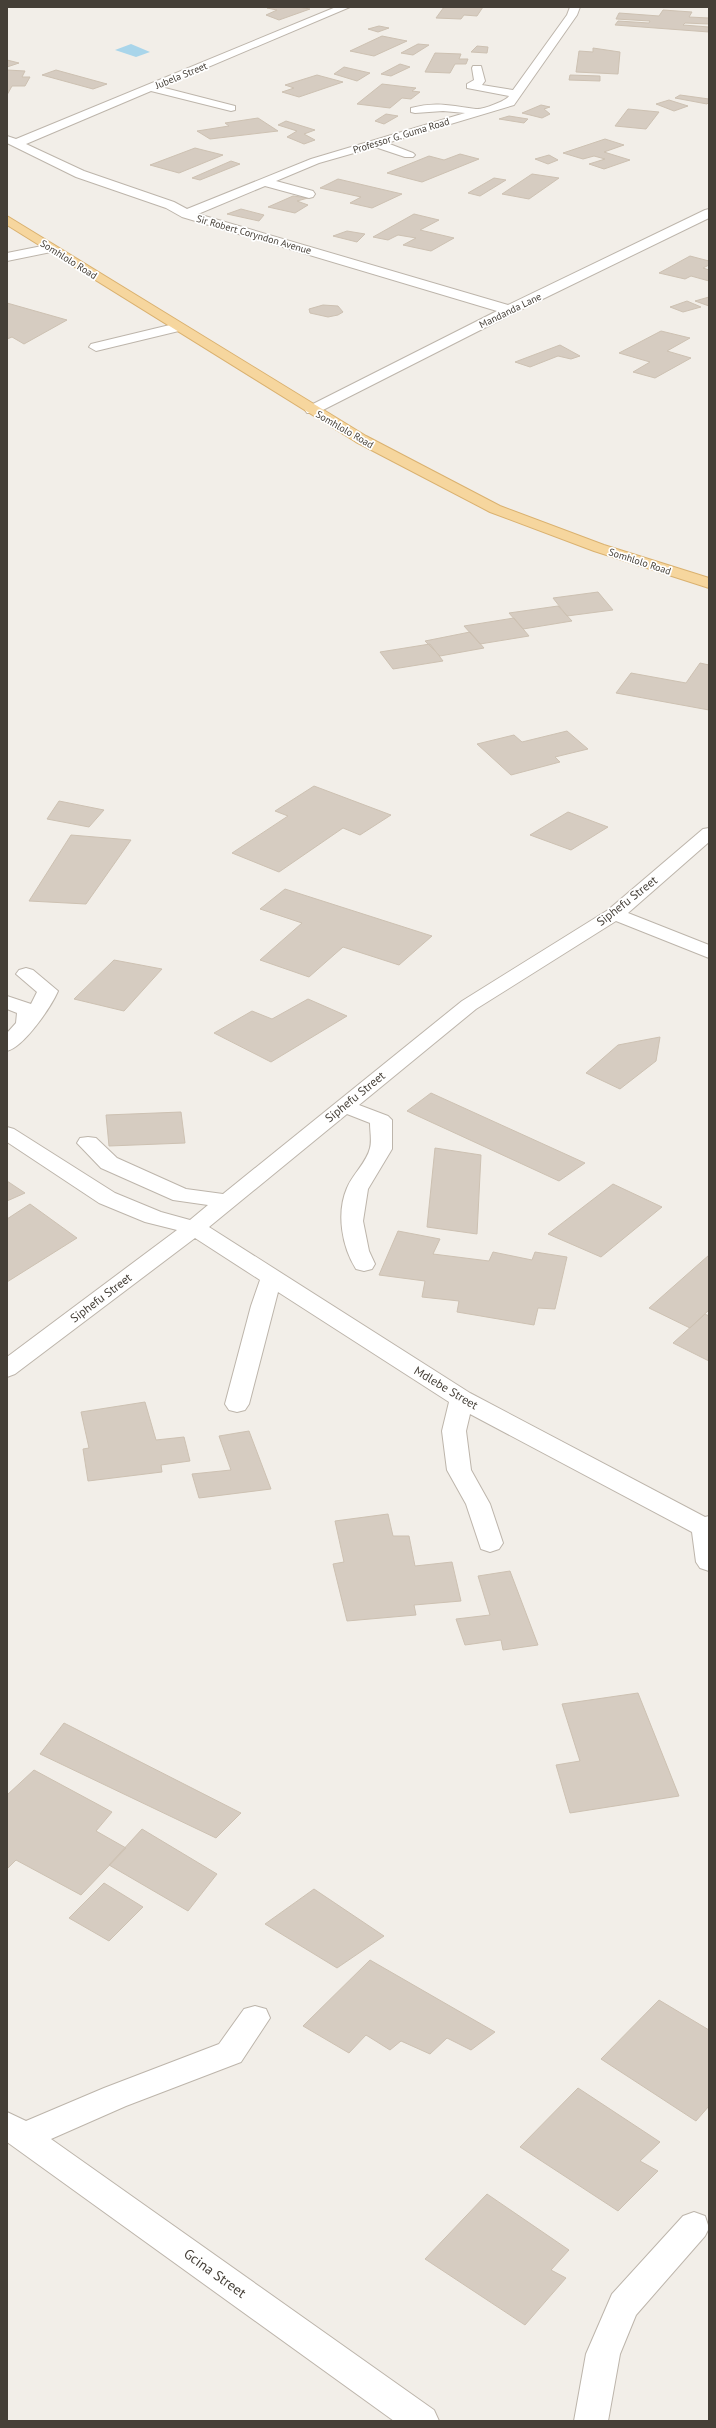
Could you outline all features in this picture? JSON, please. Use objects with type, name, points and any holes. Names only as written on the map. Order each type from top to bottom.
[{"type":"main road","name":"Somhlolo Road","points":[[7,220],[312,410],[361,439],[495,509],[599,548],[709,584]]},
{"type":"street","name":"Jubela Street","points":[[12,141],[150,88],[344,7]]},
{"type":"street","name":"Professor G. Guma Road","points":[[186,214],[315,161],[510,103],[572,15],[574,7]]},
{"type":"street","points":[[478,68],[480,81],[471,86],[516,94]]},
{"type":"street","points":[[150,88],[231,108]]},
{"type":"street","points":[[415,110],[432,107],[458,107],[478,112]]},
{"type":"street","name":"Sir Robert Coryndon Avenue","points":[[12,141],[80,174],[170,205],[186,214],[509,310]]},
{"type":"street","points":[[375,143],[408,155]]},
{"type":"street","points":[[266,182],[309,194]]},
{"type":"street","name":"Mandanda Lane","points":[[312,410],[509,310],[709,213]]},
{"type":"street","points":[[7,257],[52,248]]},
{"type":"street","points":[[96,347],[178,327]]},
{"type":"street","name":"Siphefu Street","points":[[7,1369],[194,1228],[469,1004],[615,914],[709,833]]},
{"type":"street","points":[[615,914],[709,952]]},
{"type":"street","points":[[7,1045],[44,1001],[48,991],[26,974]]},
{"type":"street","points":[[7,1002],[27,1010],[26,1024]]},
{"type":"street","points":[[344,1106],[381,1120],[381,1149],[357,1189],[352,1221],[358,1251],[364,1264]]},
{"type":"street","name":"Mdlebe Street","points":[[7,1132],[107,1198],[153,1217],[194,1228],[462,1399],[707,1528]]},
{"type":"street","points":[[88,1143],[109,1163],[181,1195],[227,1201]]},
{"type":"street","points":[[237,1404],[262,1306],[272,1278]]},
{"type":"street","points":[[462,1399],[454,1431],[458,1470],[478,1504],[490,1544]]},
{"type":"street","points":[[707,1528],[709,1562]]},
{"type":"street","points":[[16,2131],[116,2097],[230,2053],[255,2018]]},
{"type":"street","name":"Gcina Street","points":[[16,2131],[422,2421]]},
{"type":"street","points":[[591,2421],[603,2354],[624,2305],[694,2226]]},
{"type":"water","points":[[131,44],[150,52],[136,57],[115,50]]},
{"type":"building","points":[[298,7],[310,9],[279,20],[266,15],[277,10],[267,8]]},
{"type":"building","points":[[444,7],[483,7],[477,16],[464,15],[461,19],[436,18]]},
{"type":"building","points":[[663,10],[692,12],[689,17],[709,18],[709,24],[685,23],[683,25],[709,27],[709,32],[615,25],[618,21],[649,23],[650,21],[616,19],[619,13],[659,16]]},
{"type":"building","points":[[379,26],[389,28],[378,32],[368,29]]},
{"type":"building","points":[[382,36],[407,41],[374,56],[350,51]]},
{"type":"building","points":[[418,44],[429,45],[413,55],[401,53]]},
{"type":"building","points":[[477,46],[488,47],[487,53],[471,52]]},
{"type":"building","points":[[593,48],[620,52],[618,74],[576,72],[579,51],[593,52]]},
{"type":"building","points":[[435,53],[461,54],[459,59],[468,59],[466,64],[455,64],[450,73],[425,72]]},
{"type":"building","points":[[7,60],[19,63],[7,67]]},
{"type":"building","points":[[400,64],[410,67],[391,76],[381,74]]},
{"type":"building","points":[[344,67],[370,73],[357,81],[334,74]]},
{"type":"building","points":[[7,70],[25,71],[22,77],[30,77],[25,86],[12,86],[7,95]]},
{"type":"building","points":[[56,70],[107,84],[93,89],[42,75]]},
{"type":"building","points":[[317,75],[343,82],[299,97],[282,92],[294,88],[285,85]]},
{"type":"building","points":[[570,75],[600,76],[600,81],[569,80]]},
{"type":"building","points":[[382,84],[416,88],[412,91],[420,92],[411,99],[402,98],[390,108],[357,104]]},
{"type":"building","points":[[680,95],[709,99],[709,102],[707,104],[675,98]]},
{"type":"building","points":[[669,100],[688,106],[674,111],[656,104]]},
{"type":"building","points":[[541,105],[550,107],[544,109],[550,114],[542,118],[522,113]]},
{"type":"building","points":[[628,109],[659,112],[646,129],[615,126]]},
{"type":"building","points":[[386,114],[398,116],[384,124],[375,121]]},
{"type":"building","points":[[509,116],[528,119],[524,123],[499,119]]},
{"type":"building","points":[[258,118],[278,131],[210,139],[197,131],[229,126],[225,123]]},
{"type":"building","points":[[286,121],[315,130],[304,134],[315,140],[304,144],[287,137],[297,131],[278,125]]},
{"type":"building","points":[[605,139],[624,145],[604,152],[630,160],[604,169],[589,164],[605,159],[594,156],[583,159],[563,153]]},
{"type":"building","points":[[195,148],[223,155],[179,173],[150,165]]},
{"type":"building","points":[[460,154],[479,159],[422,182],[387,173],[429,156],[444,160]]},
{"type":"building","points":[[549,155],[558,160],[548,164],[535,159]]},
{"type":"building","points":[[231,161],[240,164],[200,180],[192,178]]},
{"type":"building","points":[[532,174],[559,178],[529,199],[502,194]]},
{"type":"building","points":[[494,178],[506,180],[480,196],[468,193]]},
{"type":"building","points":[[338,179],[402,194],[372,208],[350,203],[361,197],[320,188]]},
{"type":"building","points":[[293,196],[308,198],[297,201],[308,205],[295,213],[268,207]]},
{"type":"building","points":[[241,209],[264,215],[259,221],[227,214]]},
{"type":"building","points":[[414,214],[439,220],[420,230],[454,238],[431,251],[403,245],[416,238],[398,235],[388,240],[373,237]]},
{"type":"building","points":[[347,231],[365,234],[357,242],[333,236]]},
{"type":"building","points":[[690,256],[709,261],[709,265],[703,268],[709,270],[709,281],[691,276],[685,279],[659,273]]},
{"type":"building","points":[[709,297],[709,306],[695,301]]},
{"type":"building","points":[[687,301],[701,307],[683,312],[670,307]]},
{"type":"building","points":[[7,303],[67,320],[24,344],[12,337],[7,339]]},
{"type":"building","points":[[323,305],[338,306],[343,312],[338,315],[328,317],[310,313],[309,309]]},
{"type":"building","points":[[661,331],[690,338],[667,351],[691,358],[655,378],[633,372],[650,362],[619,353]]},
{"type":"building","points":[[560,345],[580,356],[571,359],[558,356],[530,367],[515,362]]},
{"type":"building","points":[[598,592],[613,610],[567,616],[553,598]]},
{"type":"building","points":[[558,606],[572,621],[523,629],[509,613]]},
{"type":"building","points":[[514,618],[529,636],[480,644],[464,626]]},
{"type":"building","points":[[470,632],[484,648],[440,656],[425,641]]},
{"type":"building","points":[[430,644],[443,661],[393,669],[380,652]]},
{"type":"building","points":[[700,663],[709,665],[709,710],[616,693],[631,673],[686,683]]},
{"type":"building","points":[[567,731],[588,749],[555,757],[560,762],[511,775],[477,744],[514,735],[522,742]]},
{"type":"building","points":[[314,786],[391,815],[360,835],[343,828],[279,872],[232,853],[288,816],[275,811]]},
{"type":"building","points":[[59,801],[104,810],[89,827],[47,819]]},
{"type":"building","points":[[568,812],[608,827],[571,850],[530,835]]},
{"type":"building","points":[[71,835],[131,840],[86,904],[29,901]]},
{"type":"building","points":[[285,889],[432,936],[399,965],[343,947],[309,977],[260,960],[302,923],[260,909]]},
{"type":"building","points":[[114,960],[162,969],[124,1011],[74,999]]},
{"type":"building","points":[[308,999],[347,1016],[271,1062],[214,1033],[252,1011],[272,1019]]},
{"type":"building","points":[[660,1037],[656,1061],[620,1089],[586,1073],[618,1045]]},
{"type":"building","points":[[431,1093],[585,1163],[559,1181],[407,1111]]},
{"type":"building","points":[[181,1112],[185,1143],[109,1146],[106,1115]]},
{"type":"building","points":[[435,1148],[481,1155],[477,1234],[427,1227]]},
{"type":"building","points":[[7,1181],[25,1193],[7,1201]]},
{"type":"building","points":[[613,1184],[662,1207],[601,1257],[548,1234]]},
{"type":"building","points":[[30,1204],[77,1238],[7,1282],[7,1219]]},
{"type":"building","points":[[398,1231],[440,1239],[433,1254],[489,1261],[493,1252],[532,1260],[535,1252],[567,1257],[555,1309],[538,1308],[534,1325],[457,1312],[459,1301],[422,1297],[425,1281],[379,1275]]},
{"type":"building","points":[[709,1255],[709,1310],[690,1328],[649,1308]]},
{"type":"building","points":[[705,1314],[709,1316],[709,1361],[673,1343]]},
{"type":"building","points":[[145,1402],[156,1440],[184,1437],[190,1461],[161,1465],[162,1472],[88,1481],[83,1449],[89,1448],[81,1412]]},
{"type":"building","points":[[249,1431],[271,1489],[199,1498],[192,1474],[231,1470],[219,1436]]},
{"type":"building","points":[[388,1514],[393,1536],[409,1536],[415,1566],[452,1562],[461,1601],[414,1605],[416,1615],[347,1621],[333,1564],[344,1562],[335,1521]]},
{"type":"building","points":[[510,1571],[538,1645],[503,1650],[501,1640],[465,1645],[456,1619],[490,1615],[478,1576]]},
{"type":"building","points":[[638,1693],[679,1796],[570,1813],[556,1765],[580,1761],[562,1704]]},
{"type":"building","points":[[64,1723],[241,1813],[216,1838],[40,1754]]},
{"type":"building","points":[[34,1770],[112,1812],[96,1831],[126,1848],[81,1895],[16,1860],[7,1869],[7,1795]]},
{"type":"building","points":[[142,1829],[217,1874],[188,1911],[109,1865]]},
{"type":"building","points":[[104,1883],[143,1907],[109,1941],[69,1918]]},
{"type":"building","points":[[314,1889],[384,1936],[337,1968],[265,1924]]},
{"type":"building","points":[[370,1960],[495,2032],[471,2050],[447,2038],[430,2054],[401,2041],[390,2050],[366,2035],[349,2053],[303,2026]]},
{"type":"building","points":[[659,2000],[709,2030],[709,2106],[696,2121],[601,2059]]},
{"type":"building","points":[[578,2088],[660,2142],[640,2161],[658,2171],[618,2211],[520,2147]]},
{"type":"building","points":[[487,2194],[569,2250],[551,2270],[566,2278],[525,2325],[425,2259]]}]
